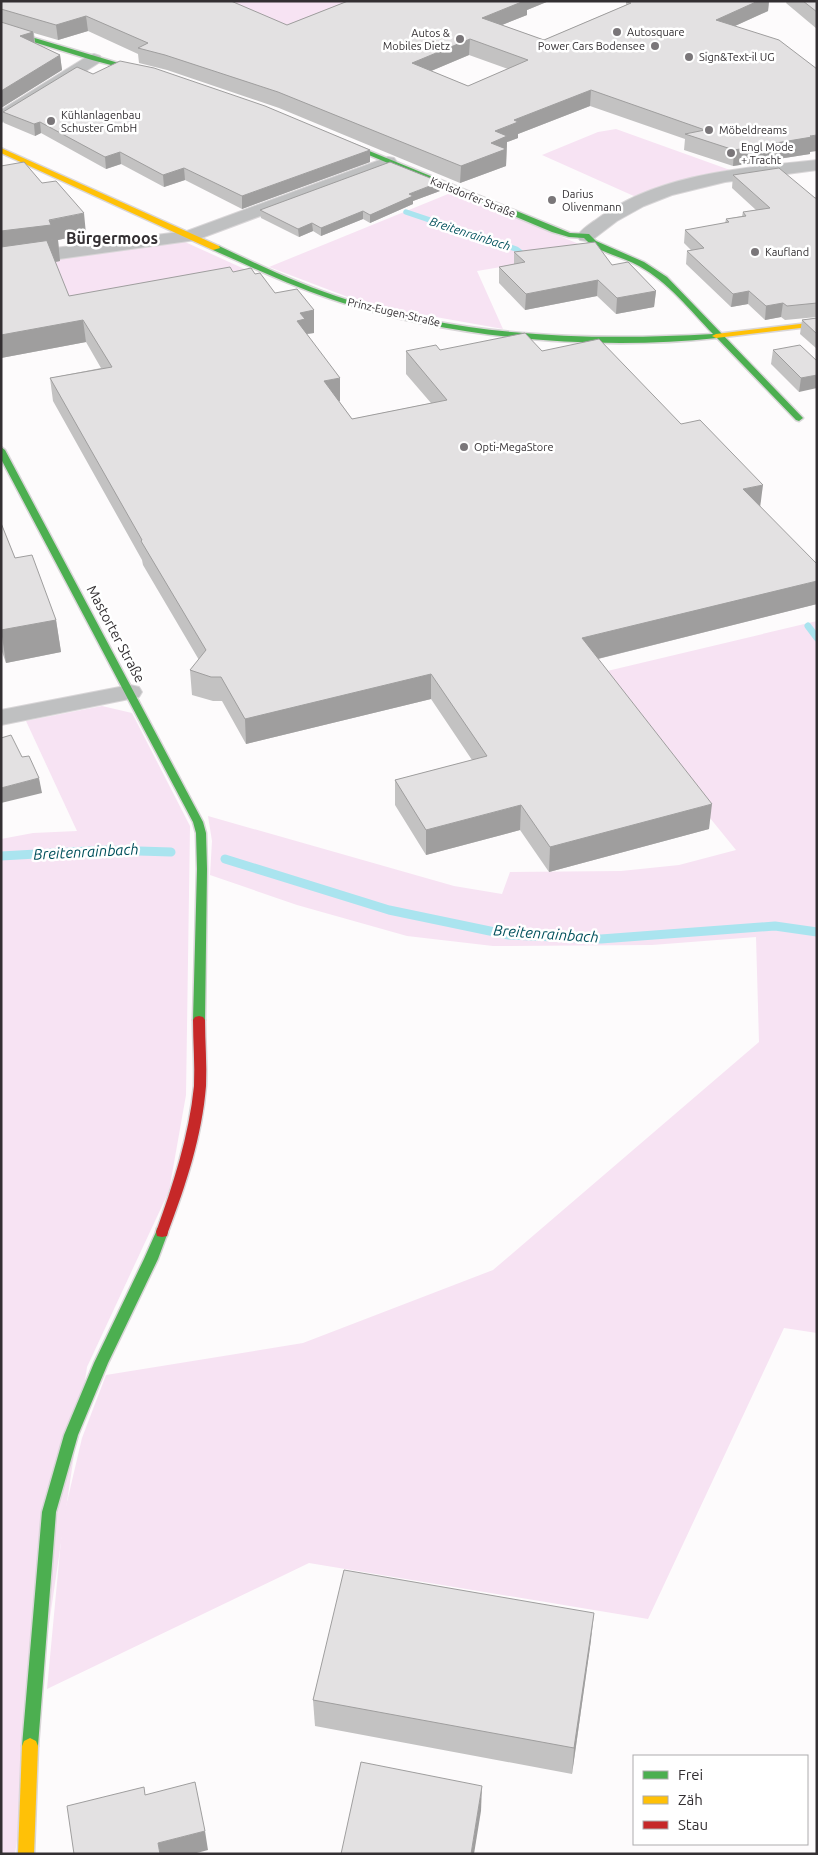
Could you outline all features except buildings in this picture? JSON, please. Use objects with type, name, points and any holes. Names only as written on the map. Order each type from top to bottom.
[{"type":"street","points":[[1,30],[94,59],[160,75]]},
{"type":"street","points":[[1,117],[94,59]]},
{"type":"street","name":"Karlsdorfer Straße","points":[[321,133],[555,230],[568,235],[586,236],[593,243],[641,264],[664,279],[798,418]]},
{"type":"street","name":"Prinz-Eugen-Straße","points":[[1,150],[259,269],[320,294],[408,318],[477,330],[556,338],[638,339],[719,337],[817,324]]},
{"type":"street","points":[[1,261],[190,236],[388,162]]},
{"type":"street","points":[[586,236],[616,214],[642,200],[672,188],[721,177],[817,165]]},
{"type":"street","name":"Mastorter Straße","points":[[1,450],[198,822],[201,836],[202,869],[199,975],[199,1092],[190,1144],[179,1188],[151,1259],[101,1363],[71,1435],[49,1512],[31,1721],[26,1854]]},
{"type":"street","points":[[1,718],[130,692]]},
{"type":"shaded area","points":[[198,1],[363,1],[260,39]]},
{"type":"shaded area","points":[[616,129],[730,170],[665,184],[636,197],[542,155],[598,132]]},
{"type":"shaded area","points":[[453,192],[591,249],[537,261],[477,271],[503,329],[391,309],[353,299],[269,267]]},
{"type":"shaded area","points":[[170,242],[185,242],[260,276],[68,299],[51,258]]},
{"type":"shaded area","points":[[817,621],[817,1333],[784,1328],[648,1619],[309,1563],[47,1689],[63,1519],[82,1438],[106,1375],[303,1343],[493,1270],[759,1042],[756,937],[652,945],[493,946],[407,936],[297,905],[210,875],[212,841],[208,816],[454,886],[502,894],[510,872],[621,871],[679,865],[736,850],[701,807],[603,672]]},
{"type":"shaded area","points":[[102,706],[132,713],[190,826],[186,1095],[169,1191],[87,1367],[15,1854],[1,1854],[1,839],[33,833],[77,831],[26,721]]},
{"type":"waterway","name":"Breitenrainbach","points":[[406,212],[516,249],[528,258]]},
{"type":"waterway","name":"Breitenrainbach","points":[[808,626],[817,638]]},
{"type":"waterway","name":"Breitenrainbach","points":[[1,856],[107,850],[171,852]]},
{"type":"waterway","name":"Breitenrainbach","points":[[225,859],[389,910],[509,935],[601,939],[775,926],[817,932]]},
{"type":"traffic: fast","points":[[1,30],[94,59],[149,73]]},
{"type":"traffic: fast","points":[[335,139],[555,230],[569,235],[586,236],[593,243],[641,264],[664,279],[799,418]]},
{"type":"traffic: fast","points":[[216,248],[296,284],[345,302],[397,316],[449,326],[503,334],[556,338],[610,340],[716,336]]},
{"type":"traffic: fast","points":[[1,450],[198,822],[201,833],[202,869],[199,1020]]},
{"type":"traffic: fast","points":[[30,1746],[49,1512],[71,1435],[101,1363],[162,1232]]},
{"type":"traffic: slow","points":[[1,150],[216,248]]},
{"type":"traffic: slow","points":[[716,336],[817,324]]},
{"type":"traffic: slow","points":[[26,1854],[30,1746]]},
{"type":"traffic: jam","points":[[162,1232],[185,1164],[193,1129],[200,1075],[199,1020]]},
{"type":"place","name":"Autosquare","points":[[617,32]]},
{"type":"place","name":"Autos & Mobiles Dietz","points":[[460,39]]},
{"type":"place","name":"Power Cars Bodensee","points":[[655,46]]},
{"type":"place","name":"Sign&Text-il UG","points":[[689,57]]},
{"type":"place","name":"Kühlanlagenbau Schuster GmbH","points":[[51,121]]},
{"type":"place","name":"Möbeldreams","points":[[709,130]]},
{"type":"place","name":"Engl Mode + Tracht","points":[[731,153]]},
{"type":"place","name":"Darius Olivenmann","points":[[552,200]]},
{"type":"place","name":"Kaufland","points":[[755,252]]},
{"type":"place","name":"Opti-MegaStore","points":[[464,447]]},
{"type":"district","name":"Bürgermoos","points":[[112,238]]}]
